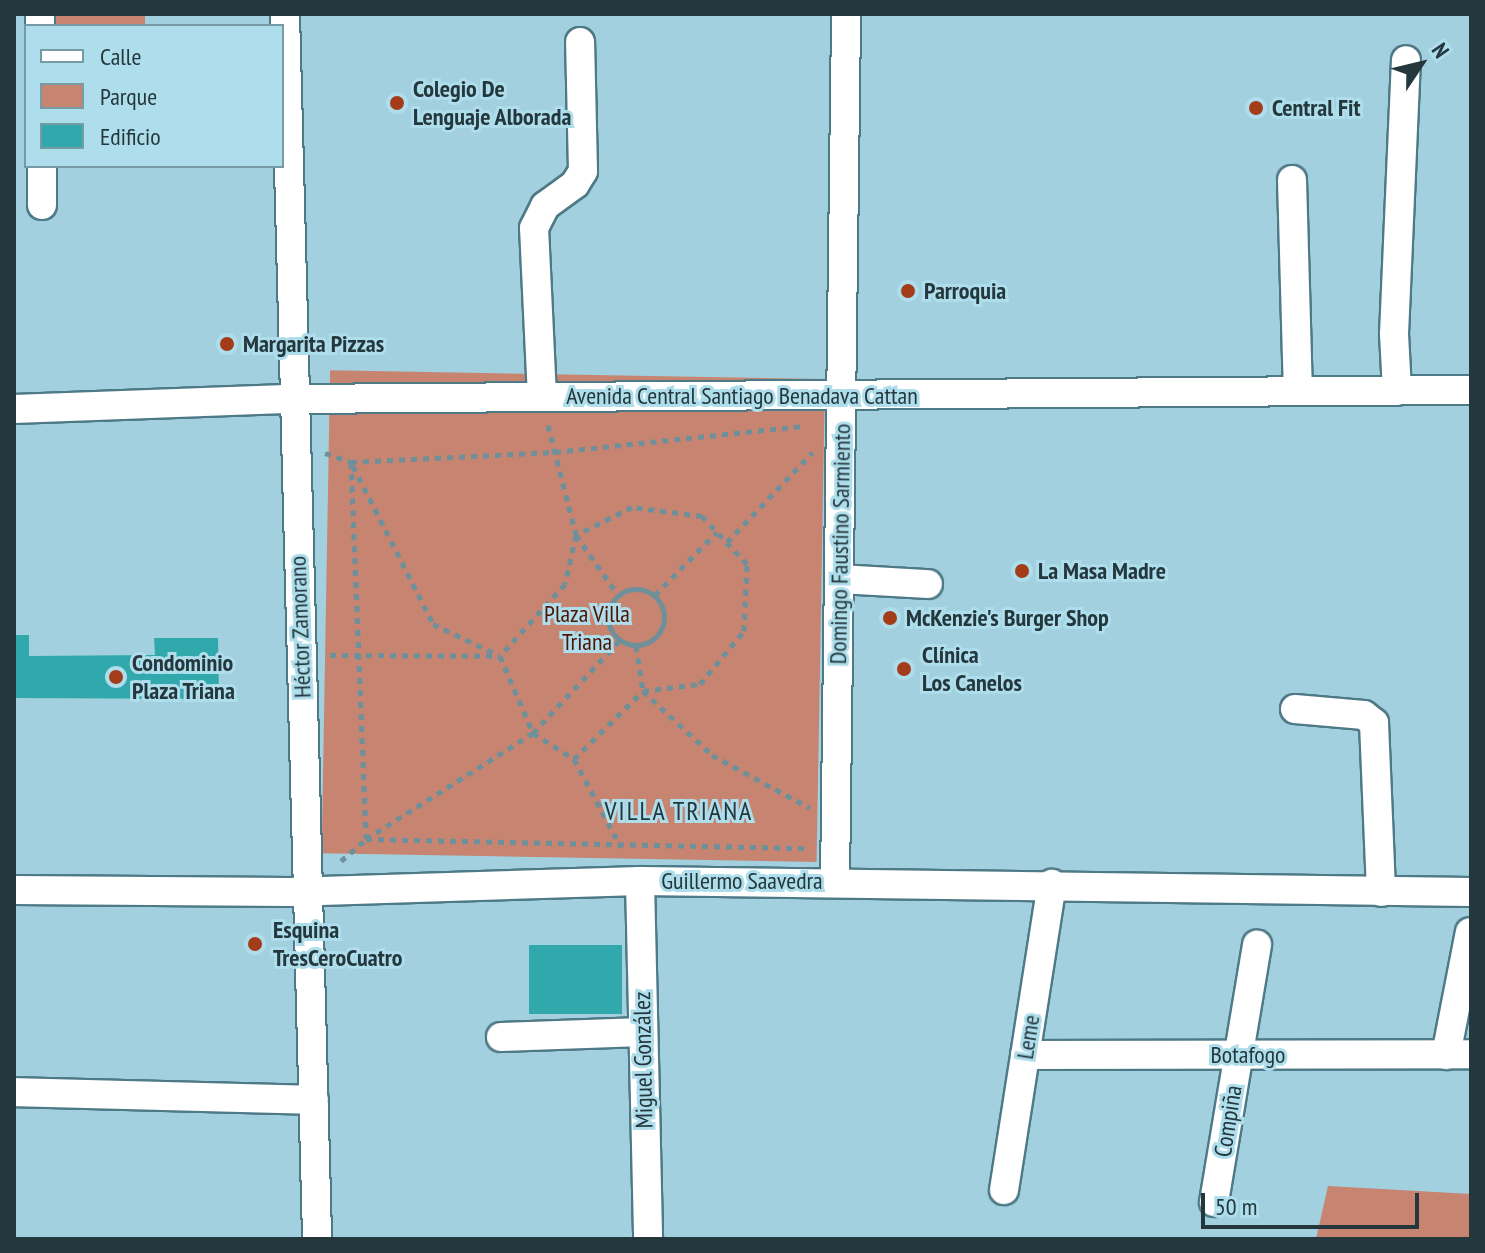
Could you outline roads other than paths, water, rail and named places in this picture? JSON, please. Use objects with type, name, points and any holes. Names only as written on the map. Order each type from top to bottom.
[{"type":"street","name":"Héctor Zamorano","points":[[285,14],[292,399],[317,1239]]},
{"type":"street","name":"Domingo Faustino Sarmiento","points":[[835,882],[846,14]]},
{"type":"street","points":[[542,397],[534,228],[545,206],[575,184],[583,171],[580,42]]},
{"type":"street","points":[[1397,391],[1406,60]]},
{"type":"street","points":[[42,168],[42,205]]},
{"type":"street","points":[[1292,180],[1298,391]]},
{"type":"street","name":"Avenida Central Santiago Benadava Cattan","points":[[14,409],[292,399],[542,397],[842,408],[1298,391],[1471,390]]},
{"type":"street","points":[[840,579],[928,584]]},
{"type":"street","points":[[1295,709],[1364,715],[1374,723],[1381,892]]},
{"type":"street","name":"Guillermo Saavedra","points":[[14,890],[307,891],[640,881],[1052,884],[1471,892]]},
{"type":"street","name":"Miguel González","points":[[640,881],[648,1239]]},
{"type":"street","name":"Leme","points":[[1004,1190],[1052,884]]},
{"type":"street","points":[[1458,1055],[1470,932]]},
{"type":"street","name":"Compiña","points":[[1214,1202],[1257,945]]},
{"type":"street","points":[[501,1037],[643,1032]]},
{"type":"street","name":"Botafogo","points":[[1025,1055],[1458,1055]]},
{"type":"street","points":[[14,1092],[314,1100]]},
{"type":"place","name":"Colegio De Lenguaje Alborada","points":[[397,103]]},
{"type":"place","name":"Central Fit","points":[[1256,108]]},
{"type":"place","name":"Parroquia","points":[[908,291]]},
{"type":"place","name":"Margarita Pizzas","points":[[227,344]]},
{"type":"place","name":"La Masa Madre","points":[[1022,571]]},
{"type":"place","name":"McKenzie's Burger Shop","points":[[890,618]]},
{"type":"place","name":"Clínica Los Canelos","points":[[904,669]]},
{"type":"place","name":"Condominio Plaza Triana","points":[[116,677]]},
{"type":"place","name":"Esquina TresCeroCuatro","points":[[255,944]]},
{"type":"district","name":"VILLA TRIANA","points":[[679,811]]},
{"type":"park label","name":"Plaza Villa Triana","points":[[587,628]]}]
